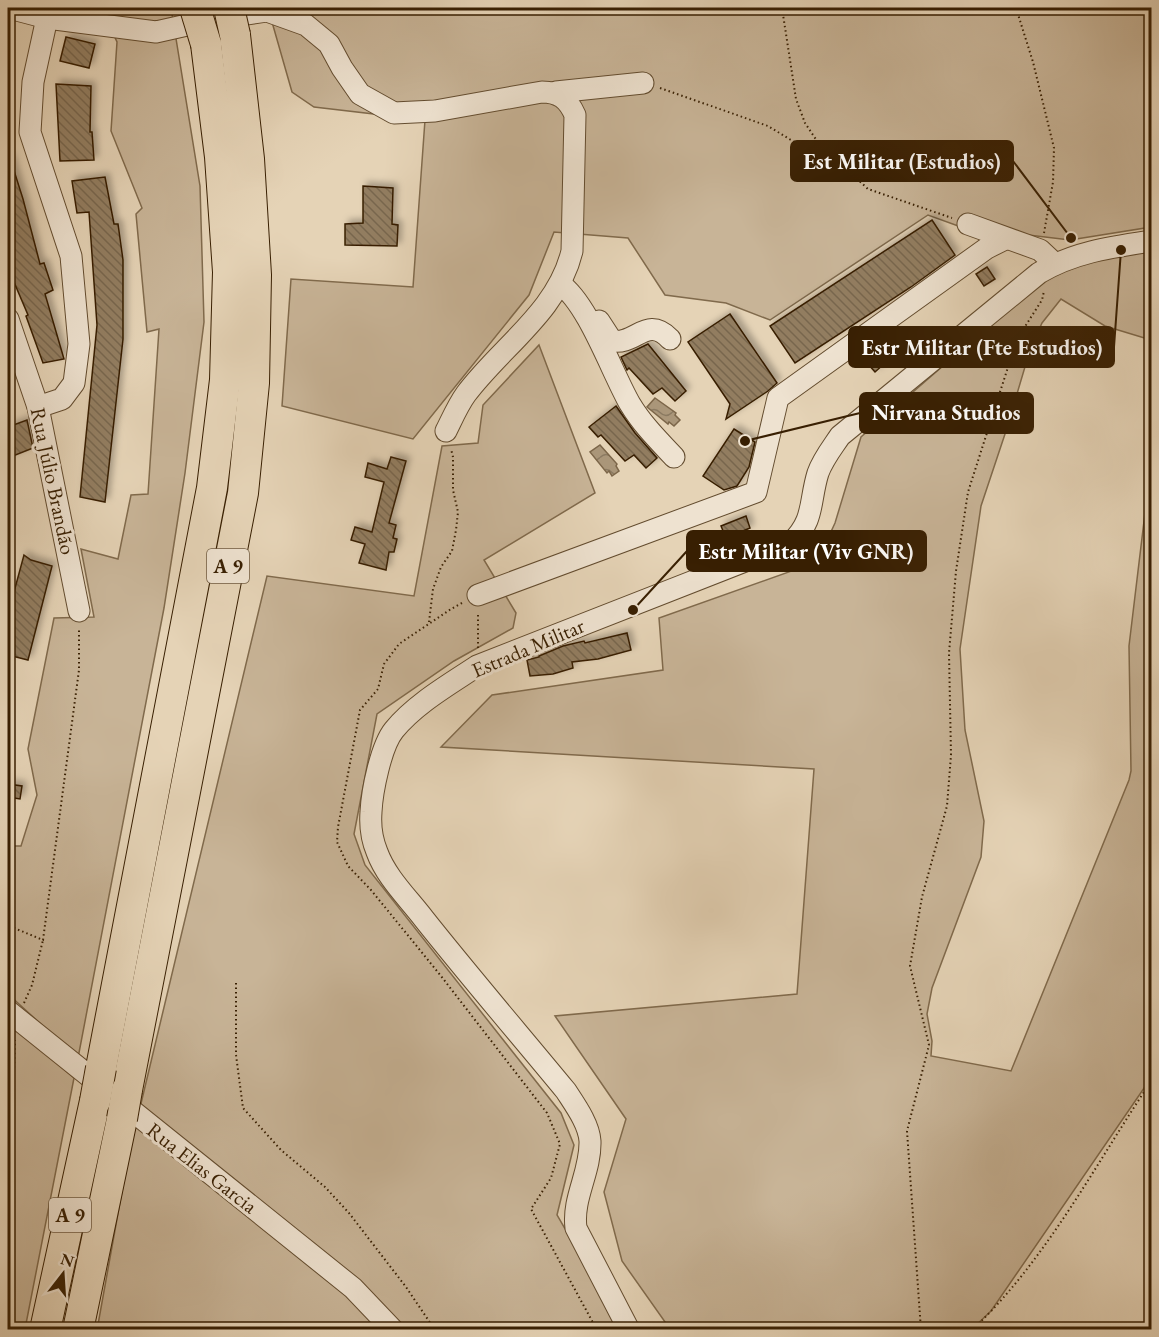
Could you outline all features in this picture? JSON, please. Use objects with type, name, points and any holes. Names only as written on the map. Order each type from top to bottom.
[{"type":"highway","name":"A 9","points":[[45,1329],[95,1101],[212,488],[225,380],[228,272],[220,157],[206,44],[195,8]]},
{"type":"highway","name":"A 9","points":[[78,1329],[122,1119],[243,494],[253,394],[256,275],[249,159],[232,21]]},
{"type":"street","points":[[9,8],[47,18],[156,33],[214,19],[267,11],[306,25],[329,44],[360,94],[394,113],[435,111],[525,94],[644,83]]},
{"type":"street","points":[[38,407],[62,399],[74,383],[79,345],[71,256],[30,132],[33,82],[47,18]]},
{"type":"street","points":[[446,431],[465,395],[548,302],[564,277],[572,250],[575,115],[570,104],[556,92]]},
{"type":"street","points":[[968,224],[1005,239],[1045,262]]},
{"type":"street","points":[[478,595],[756,492],[778,398],[987,248],[1005,239]]},
{"type":"street","name":"Estrada Militar","points":[[629,1329],[576,1228],[574,1214],[587,1165],[590,1140],[581,1116],[566,1091],[387,871],[378,854],[372,834],[371,812],[385,746],[394,730],[440,691],[477,666],[791,543],[802,532],[809,518],[819,472],[829,451],[840,436],[1045,262],[1095,250],[1152,241]]},
{"type":"street","points":[[564,277],[582,285],[612,341],[620,341],[652,328],[670,339]]},
{"type":"street","points":[[564,277],[635,412],[674,458]]},
{"type":"street","name":"Rua Júlio Brandão","points":[[8,319],[38,407],[80,611]]},
{"type":"street","name":"Rua Elias Garcia","points":[[12,1015],[353,1288],[393,1329]]},
{"type":"path","points":[[782,8],[796,99],[806,123],[819,144],[868,189],[968,224]]},
{"type":"path","points":[[921,1329],[907,1131],[929,1045],[910,966],[922,897],[947,806],[951,755],[949,653],[956,571],[968,492],[1017,339],[1044,294],[1053,182],[1054,148],[1033,62],[1016,8]]},
{"type":"path","points":[[644,83],[768,126],[814,154],[830,154]]},
{"type":"path","points":[[814,154],[819,144]]},
{"type":"path","points":[[428,624],[433,589],[441,567],[452,550],[458,512],[453,490],[453,457],[446,431]]},
{"type":"path","points":[[477,666],[478,595]]},
{"type":"path","points":[[8,1162],[12,1132],[12,1015],[32,985],[43,940],[79,670],[80,611]]},
{"type":"path","points":[[8,921],[14,928],[43,940]]},
{"type":"path","points":[[236,983],[236,1055],[243,1108],[281,1150],[325,1186],[349,1213],[435,1329]]},
{"type":"path","points":[[972,1329],[991,1311],[1035,1258],[1152,1080]]},
{"type":"shaded area","points":[[65,8],[171,8],[200,186],[204,322],[185,473],[164,608],[78,1058],[8,994],[8,846],[21,846],[37,795],[28,749],[54,618],[94,617],[81,549],[118,559],[131,495],[148,494],[159,329],[147,332],[136,214],[142,208],[111,131],[117,42],[105,16]]},
{"type":"shaded area","points":[[268,8],[1151,8],[1151,227],[1070,240],[961,227],[928,215],[770,320],[726,303],[665,295],[628,238],[554,232],[529,295],[413,439],[282,406],[291,279],[413,287],[425,120],[314,107],[292,92]]},
{"type":"shaded area","points":[[1151,250],[1151,340],[1105,326],[1061,299],[1042,323],[1030,350],[981,506],[960,649],[965,730],[984,821],[981,857],[932,988],[927,1014],[932,1041],[931,1056],[1011,1071],[1129,780],[1131,771],[1129,646],[1151,463],[1151,1078],[991,1311],[972,1329],[670,1329],[622,1261],[604,1192],[626,1119],[555,1016],[797,994],[814,769],[441,747],[492,695],[663,670],[659,618],[817,562],[835,523],[861,437],[1032,289],[1059,272],[1089,261]]},
{"type":"shaded area","points":[[539,345],[595,493],[484,560],[516,613],[513,628],[454,661],[377,714],[354,834],[365,865],[561,1113],[574,1145],[557,1215],[623,1329],[97,1330],[128,1158],[267,576],[414,596],[442,446],[478,443],[483,405]]},
{"type":"shaded area","points":[[8,1020],[74,1078],[25,1329],[8,1329]]},
{"type":"water","points":[[655,398],[676,413],[675,415],[680,420],[674,426],[669,422],[668,424],[647,407]]},
{"type":"water","points":[[600,445],[617,464],[619,471],[612,476],[590,452]]},
{"type":"building","points":[[66,37],[95,44],[89,68],[60,61]]},
{"type":"building","points":[[56,84],[91,86],[90,132],[92,132],[94,160],[60,161]]},
{"type":"building","points":[[8,158],[10,158],[23,199],[40,264],[44,263],[53,290],[45,294],[64,359],[43,363],[26,316],[28,315],[8,268]]},
{"type":"building","points":[[105,177],[114,224],[118,224],[123,260],[123,339],[105,502],[80,497],[97,325],[89,212],[77,213],[72,181]]},
{"type":"building","points":[[363,186],[393,188],[392,224],[398,225],[397,246],[345,245],[345,224],[363,223]]},
{"type":"building","points":[[932,220],[955,255],[911,287],[795,363],[770,326]]},
{"type":"building","points":[[987,267],[995,279],[984,286],[976,274]]},
{"type":"building","points":[[730,314],[777,383],[726,419],[730,404],[688,342]]},
{"type":"building","points":[[882,339],[895,354],[875,372],[860,355]]},
{"type":"building","points":[[648,344],[686,391],[675,401],[662,388],[653,394],[629,368],[627,370],[621,357]]},
{"type":"building","points":[[616,406],[657,458],[646,468],[634,455],[625,461],[601,435],[598,437],[589,427]]},
{"type":"building","points":[[27,420],[33,448],[8,458],[8,427]]},
{"type":"building","points":[[734,429],[755,442],[749,467],[737,486],[724,490],[703,476]]},
{"type":"building","points":[[391,457],[406,461],[389,523],[396,525],[393,538],[397,539],[394,552],[389,552],[386,570],[359,563],[365,544],[351,540],[355,527],[372,532],[384,482],[365,477],[368,463],[387,469]]},
{"type":"building","points":[[746,516],[750,528],[726,538],[721,526]]},
{"type":"building","points":[[24,555],[31,560],[52,566],[28,660],[8,655],[8,614]]},
{"type":"building","points":[[627,633],[631,650],[598,659],[572,662],[573,668],[553,674],[530,676],[527,660],[563,646]]},
{"type":"building","points":[[8,784],[22,786],[20,799],[8,797]]},
{"type":"place","name":"Est Militar (Estudios)","points":[[1071,238]]},
{"type":"place","name":"Estr Militar (Fte Estudios)","points":[[1121,250]]},
{"type":"place","name":"Nirvana Studios","points":[[745,441]]},
{"type":"place","name":"Estr Militar (Viv GNR)","points":[[633,610]]}]
